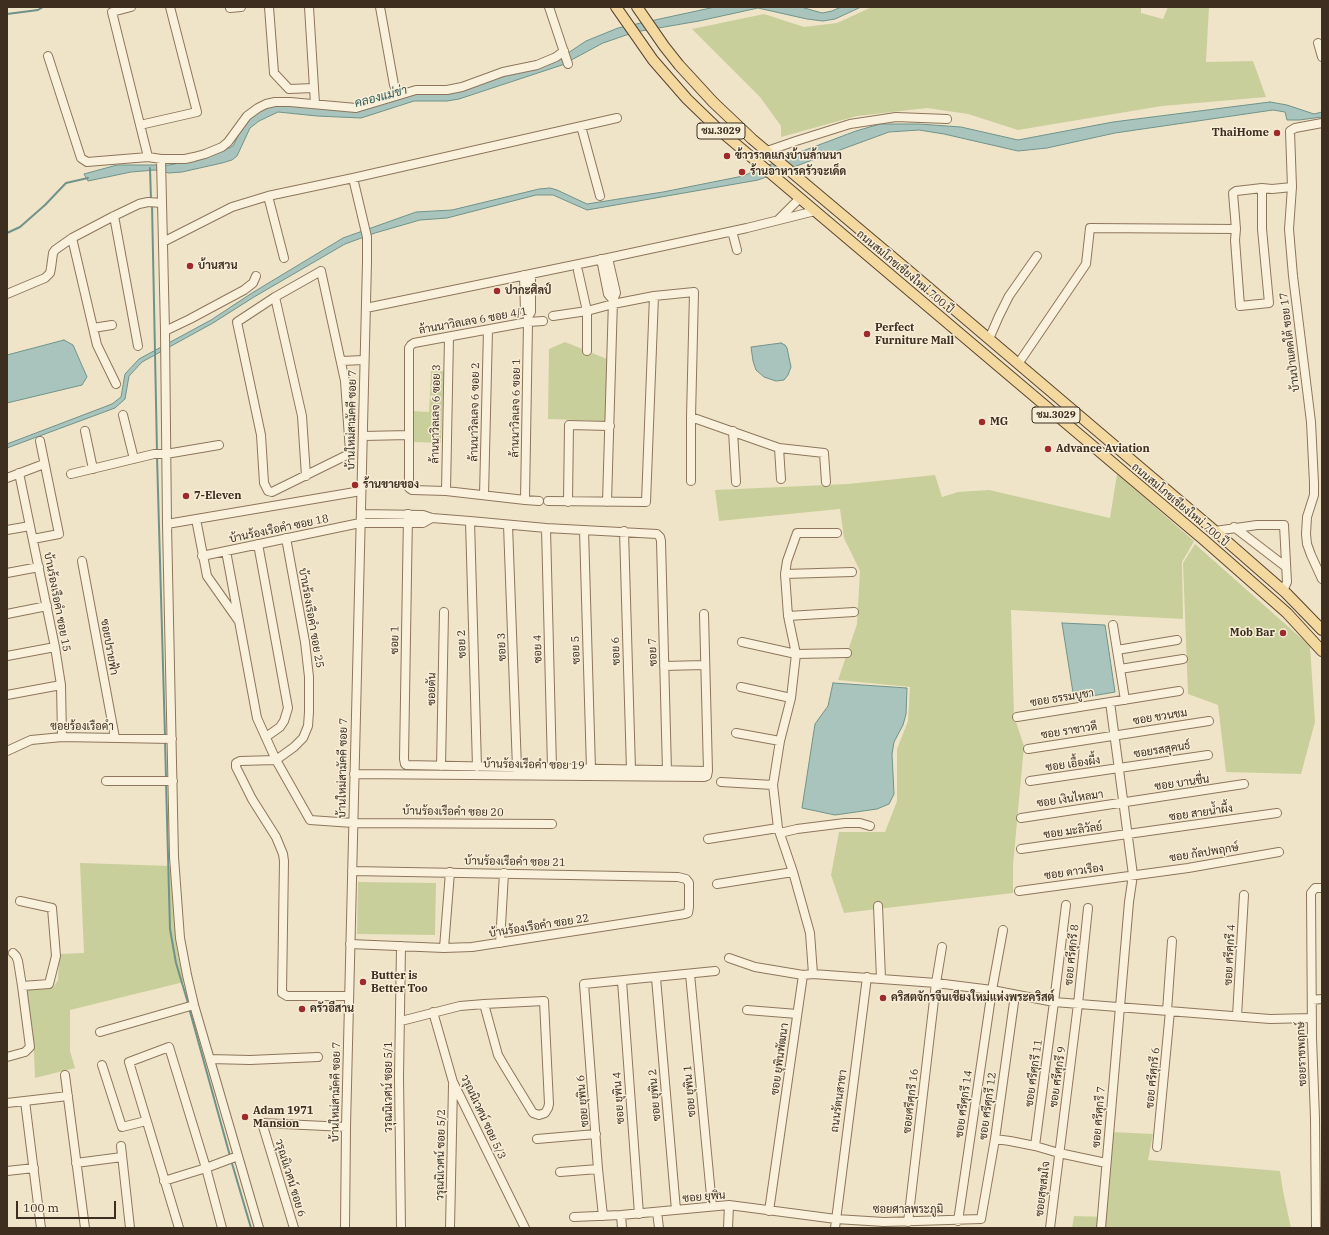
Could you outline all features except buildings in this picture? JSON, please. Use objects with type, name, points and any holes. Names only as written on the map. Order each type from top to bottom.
[{"type":"main road","name":"ถนนสมโภชเชียงใหม่ 700 ปี","points":[[616,7],[646,52],[717,128],[1210,546],[1287,613],[1322,651]]},
{"type":"main road","name":"ถนนสมโภชเชียงใหม่ 700 ปี","points":[[637,7],[679,65],[713,102],[752,139],[1215,531],[1283,591],[1322,630]]},
{"type":"street","points":[[131,7],[112,12],[148,157]]},
{"type":"street","points":[[140,125],[197,112],[170,7]]},
{"type":"street","points":[[230,7],[240,7]]},
{"type":"street","points":[[269,7],[274,73],[289,89],[313,88]]},
{"type":"street","points":[[308,7],[315,104]]},
{"type":"street","points":[[380,7],[394,85],[398,94]]},
{"type":"street","points":[[549,7],[568,64]]},
{"type":"street","points":[[1318,43],[1322,57]]},
{"type":"street","points":[[48,56],[81,158],[87,162],[148,157],[161,159],[190,158],[222,147],[228,142],[247,116],[266,104],[283,102],[356,108],[398,94],[416,90],[447,90],[462,87],[503,72],[537,65],[556,57],[564,51]]},
{"type":"street","points":[[767,152],[850,124],[896,117],[947,119]]},
{"type":"street","points":[[163,242],[232,207],[268,196],[616,118]]},
{"type":"street","name":"บ้านป่าแดดใต้ ซอย 17","points":[[1322,123],[1294,128],[1290,131],[1292,187],[1290,240],[1310,422],[1314,483],[1314,495],[1307,516],[1306,534],[1307,544],[1322,579]]},
{"type":"street","points":[[581,126],[600,196]]},
{"type":"street","points":[[161,159],[161,175],[155,202],[163,242],[165,331],[167,524],[166,739],[180,938],[191,1006],[210,1059],[259,1228]]},
{"type":"street","name":"บ้านใหม่สามัคคี ซอย 7","points":[[345,1228],[350,944],[367,238],[353,178]]},
{"type":"street","points":[[1262,188],[1262,229],[1269,303],[1240,306],[1233,193],[1236,191],[1262,188],[1272,189],[1292,187]]},
{"type":"street","points":[[268,196],[284,258]]},
{"type":"street","points":[[778,221],[800,198]]},
{"type":"street","points":[[7,294],[45,278],[50,273],[52,253],[72,238],[139,204],[155,202]]},
{"type":"street","points":[[366,308],[605,259],[778,221],[815,211]]},
{"type":"street","points":[[114,216],[138,346]]},
{"type":"street","points":[[1018,364],[1086,264],[1090,228],[1236,229]]},
{"type":"street","points":[[732,231],[737,250]]},
{"type":"street","points":[[72,238],[99,351],[116,384]]},
{"type":"street","points":[[989,339],[1009,296],[1037,256]]},
{"type":"street","points":[[605,259],[608,294],[613,302],[607,502]]},
{"type":"street","points":[[321,271],[345,381],[350,452],[347,455],[272,492],[265,488],[261,435],[237,322],[275,297],[321,271]]},
{"type":"street","points":[[578,271],[587,311],[587,351]]},
{"type":"street","name":"ล้านนาวิลเลจ 6 ซอย 1","points":[[525,500],[528,320],[525,312],[528,275]]},
{"type":"street","points":[[165,331],[244,290],[252,283],[256,276]]},
{"type":"street","points":[[553,316],[587,311],[613,302],[692,291],[695,294],[691,417],[691,481]]},
{"type":"street","points":[[363,436],[409,435],[408,485],[412,490],[446,491],[544,501],[646,502],[654,296]]},
{"type":"street","points":[[275,297],[302,416],[306,476]]},
{"type":"street","name":"ล้านนาวิลเลจ 6 ซอย 4/1","points":[[409,435],[409,348],[411,345],[488,330],[528,320],[543,321]]},
{"type":"street","points":[[93,328],[112,324]]},
{"type":"street","name":"ล้านนาวิลเลจ 6 ซอย 2","points":[[484,495],[488,330]]},
{"type":"street","name":"ล้านนาวิลเลจ 6 ซอย 3","points":[[446,491],[449,337]]},
{"type":"street","points":[[341,364],[364,363]]},
{"type":"street","points":[[124,415],[134,459]]},
{"type":"street","points":[[691,417],[779,448],[824,453],[826,482]]},
{"type":"street","points":[[568,502],[569,425],[610,426]]},
{"type":"street","points":[[85,431],[93,469]]},
{"type":"street","points":[[733,431],[736,482]]},
{"type":"street","points":[[33,540],[59,534],[40,441]]},
{"type":"street","points":[[71,474],[154,454],[166,454],[219,445]]},
{"type":"street","points":[[779,448],[780,479]]},
{"type":"street","points":[[7,478],[44,464]]},
{"type":"street","name":"บ้านร้องเรือคำ ซอย 15","points":[[19,473],[55,647],[60,685],[62,737]]},
{"type":"street","points":[[167,524],[361,490]]},
{"type":"street","points":[[361,514],[408,514],[423,515],[432,518],[546,528],[624,531]]},
{"type":"street","name":"ซอย 1","points":[[408,514],[404,759],[406,765],[441,766]]},
{"type":"street","name":"บ้านร้องเรือคำ ซอย 18","points":[[202,556],[360,523],[423,523],[432,518]]},
{"type":"street","points":[[196,519],[207,576],[240,622]]},
{"type":"street","name":"ซอย 2","points":[[470,521],[477,767]]},
{"type":"street","name":"ซอย 3","points":[[508,525],[517,768]]},
{"type":"street","points":[[1215,531],[1234,527],[1284,525],[1287,582],[1283,591]]},
{"type":"street","points":[[7,530],[30,526]]},
{"type":"street","points":[[1234,527],[1286,567]]},
{"type":"street","name":"ซอย 4","points":[[546,528],[552,768]]},
{"type":"street","name":"ซอย 5","points":[[584,530],[591,769]]},
{"type":"street","name":"ซอย 7","points":[[624,531],[658,534],[661,541],[667,771]]},
{"type":"street","name":"ซอย 6","points":[[624,531],[631,770]]},
{"type":"street","points":[[813,974],[810,932],[793,872],[779,831],[773,785],[780,741],[791,698],[796,654],[788,616],[785,574],[787,561],[797,533],[837,533]]},
{"type":"street","name":"บ้านร้องเรือคำ ซอย 25","points":[[276,760],[303,738],[308,726],[309,712],[309,677],[305,642],[286,538]]},
{"type":"street","points":[[258,544],[288,708],[284,721],[280,727],[266,737]]},
{"type":"street","points":[[226,551],[257,718],[276,760],[240,761],[235,765],[252,799],[276,837],[283,854],[283,995],[349,996]]},
{"type":"street","name":"ซอยปรายฟ้า","points":[[82,561],[115,738]]},
{"type":"street","points":[[7,573],[39,567]]},
{"type":"street","points":[[785,574],[852,572]]},
{"type":"street","points":[[7,614],[47,606]]},
{"type":"street","name":"ซอยตัน","points":[[441,766],[444,612]]},
{"type":"street","points":[[788,616],[854,612]]},
{"type":"street","points":[[441,766],[708,771],[704,665],[704,614]]},
{"type":"street","points":[[1113,624],[1125,700]]},
{"type":"street","points":[[1117,650],[1177,640]]},
{"type":"street","points":[[742,642],[796,654],[847,653]]},
{"type":"street","points":[[7,656],[55,647]]},
{"type":"street","points":[[1120,669],[1183,659]]},
{"type":"street","points":[[664,666],[704,665]]},
{"type":"street","points":[[7,695],[60,685]]},
{"type":"street","points":[[741,688],[791,698]]},
{"type":"street","name":"ซอย ธรรมบูชา","points":[[1017,717],[1179,691]]},
{"type":"street","name":"ซอย ศรีศุกรี 7","points":[[1100,1228],[1129,902],[1133,875],[1110,702]]},
{"type":"street","name":"ซอย ชวนชม","points":[[1114,736],[1209,721]]},
{"type":"street","points":[[736,733],[780,741]]},
{"type":"street","name":"ซอย ราชาวดี","points":[[1028,749],[1114,736]]},
{"type":"street","name":"ซอยร้องเรือคำ","points":[[7,752],[31,740],[62,737],[166,739]]},
{"type":"street","name":"ซอยรสสุคนธ์","points":[[1119,768],[1208,754]]},
{"type":"street","name":"บ้านร้องเรือคำ ซอย 20","points":[[276,760],[310,820],[353,823],[552,824]]},
{"type":"street","name":"ซอย เอื้องผึ้ง","points":[[1030,781],[1119,768]]},
{"type":"street","name":"บ้านร้องเรือคำ ซอย 19","points":[[354,774],[704,778],[707,776],[708,771]]},
{"type":"street","points":[[106,781],[169,781]]},
{"type":"street","points":[[721,782],[773,785]]},
{"type":"street","name":"ซอย บานชื่น","points":[[1123,802],[1244,784]]},
{"type":"street","name":"ซอย เงินไหลมา","points":[[1020,818],[1123,802]]},
{"type":"street","name":"ซอย สายน้ำผึ้ง","points":[[1128,834],[1277,813]]},
{"type":"street","points":[[708,839],[845,823],[860,823],[870,826]]},
{"type":"street","name":"ซอย มะลิวัลย์","points":[[1021,849],[1128,834]]},
{"type":"street","name":"ซอย กัลปพฤกษ์","points":[[1133,875],[1188,868],[1279,852]]},
{"type":"street","name":"บ้านร้องเรือคำ ซอย 21","points":[[352,871],[678,877]]},
{"type":"street","points":[[444,948],[450,872]]},
{"type":"street","points":[[717,884],[793,872]]},
{"type":"street","points":[[500,943],[504,873]]},
{"type":"street","name":"ซอย ดาวเรือง","points":[[1019,891],[1133,875]]},
{"type":"street","name":"บ้านร้องเรือคำ ซอย 22","points":[[350,944],[444,948],[472,947],[685,914],[688,913],[690,907],[689,883],[686,879],[678,877]]},
{"type":"street","name":"ซอยราชพฤกษ์","points":[[1316,1228],[1311,893],[1315,888],[1322,888]]},
{"type":"street","name":"ซอย ศรีศุกรี 4","points":[[1237,1016],[1244,895]]},
{"type":"street","points":[[20,902],[52,908],[56,956],[49,984],[22,986]]},
{"type":"street","name":"ซอย ศรีศุกรี 11","points":[[1035,1146],[1066,905]]},
{"type":"street","points":[[878,906],[881,978]]},
{"type":"street","name":"ซอย ศรีศุกรี 8","points":[[1078,1004],[1088,908]]},
{"type":"street","name":"ซอย ศรีศุกรี 14","points":[[958,1221],[992,990],[1003,930]]},
{"type":"street","name":"ซอย ศรีศุกรี 6","points":[[1157,1147],[1172,941]]},
{"type":"street","name":"วรุณนิเวศน์ ซอย 5/1","points":[[401,946],[399,1092],[401,1228]]},
{"type":"street","name":"ซอยศรีศุกรี 16","points":[[908,1222],[936,983],[942,947]]},
{"type":"street","points":[[7,1056],[25,1052],[30,1047],[18,961],[13,953]]},
{"type":"street","points":[[729,958],[755,967],[803,975],[813,974],[867,977],[936,983],[992,990],[1054,1002],[1277,1019],[1312,1018]]},
{"type":"street","points":[[622,981],[715,971]]},
{"type":"street","name":"ซอย ยุพิน 1","points":[[690,974],[712,1206]]},
{"type":"street","name":"ซอย ยุพินพัฒนา","points":[[769,1211],[803,975]]},
{"type":"street","name":"ถนนรัตนสาขา","points":[[835,1228],[867,977]]},
{"type":"street","name":"ซอย ยุพิน 2","points":[[656,978],[676,1210]]},
{"type":"street","name":"ซอย ยุพิน 6","points":[[604,1216],[598,1169],[584,984],[622,981]]},
{"type":"street","name":"ซอย ยุพิน 4","points":[[622,981],[639,1214]]},
{"type":"street","name":"ซอย ศรีศุกรี 12","points":[[981,1219],[995,1139],[1015,995]]},
{"type":"street","points":[[1312,1000],[1322,999]]},
{"type":"street","points":[[400,1021],[460,1006],[484,1004],[544,1001],[549,1104],[547,1111],[538,1115],[533,1113],[501,1061],[494,1042],[484,1004]]},
{"type":"street","name":"ซอย ศรีศุกรี 9","points":[[1059,1154],[1078,1004]]},
{"type":"street","points":[[100,1032],[191,1006]]},
{"type":"street","points":[[747,1010],[797,1014]]},
{"type":"street","name":"วรุณนิเวศน์ ซอย 5/3","points":[[433,1012],[453,1082],[525,1228]]},
{"type":"street","points":[[179,1228],[128,1062],[169,1047],[206,1168],[222,1228]]},
{"type":"street","points":[[210,1059],[250,1060],[318,1057]]},
{"type":"street","points":[[102,1065],[122,1126],[146,1121]]},
{"type":"street","points":[[65,1075],[85,1228]]},
{"type":"street","name":"วรุณนิเวศน์ ซอย 5/2","points":[[450,1228],[453,1082]]},
{"type":"street","points":[[7,1103],[68,1096]]},
{"type":"street","points":[[25,1101],[41,1228]]},
{"type":"street","name":"วรุณนิเวศน์ ซอย 6","points":[[294,1228],[262,1123],[346,1127]]},
{"type":"street","points":[[537,1139],[596,1134]]},
{"type":"street","points":[[995,1139],[1035,1146],[1059,1154],[1106,1163]]},
{"type":"street","points":[[121,1146],[130,1228]]},
{"type":"street","name":"ซอยสุขสมใจ","points":[[1050,1228],[1059,1154]]},
{"type":"street","points":[[164,1181],[238,1156]]},
{"type":"street","points":[[76,1163],[122,1157]]},
{"type":"street","points":[[7,1171],[34,1168]]},
{"type":"street","points":[[560,1172],[598,1169]]},
{"type":"street","points":[[728,1228],[729,1205]]},
{"type":"street","name":"ซอย ยุพิน","points":[[574,1217],[639,1214],[729,1205],[836,1219]]},
{"type":"street","points":[[657,1212],[659,1228]]},
{"type":"street","points":[[621,1215],[622,1228]]},
{"type":"street","name":"ซอยศาลพระภูมิ","points":[[836,1219],[908,1222],[981,1219]]},
{"type":"green space","points":[[872,7],[1141,7],[1141,13],[1163,19],[1168,7],[1209,7],[1206,62],[1253,61],[1266,97],[1162,106],[1018,130],[968,114],[927,108],[857,116],[781,137],[781,126],[760,97],[692,29],[764,14],[804,27],[837,23]]},
{"type":"green space","points":[[565,342],[607,359],[605,421],[548,419],[549,349]]},
{"type":"green space","points":[[431,371],[444,371],[441,443],[413,442],[414,411],[429,412]]},
{"type":"green space","points":[[1117,474],[1194,541],[1182,562],[1183,619],[1011,610],[1014,716],[1024,746],[1013,865],[1013,893],[844,913],[831,875],[839,832],[885,832],[897,801],[897,749],[908,721],[910,687],[838,680],[857,624],[860,571],[844,538],[840,509],[719,521],[715,490],[848,484],[935,475],[942,497],[958,492],[989,490],[1110,518]]},
{"type":"green space","points":[[1195,544],[1310,646],[1315,722],[1301,774],[1226,772],[1218,705],[1188,694],[1183,563]]},
{"type":"green space","points":[[80,863],[172,866],[177,950],[184,982],[70,1010],[70,1051],[75,1068],[35,1078],[27,990],[53,988],[58,980],[59,954],[84,953]]},
{"type":"green space","points":[[358,882],[436,883],[435,935],[357,934]]},
{"type":"green space","points":[[1112,1132],[1153,1134],[1148,1160],[1280,1171],[1291,1228],[1072,1228],[1074,1216],[1105,1217]]},
{"type":"water","points":[[715,7],[801,7],[822,13],[841,7],[861,7],[835,19],[823,21],[758,8],[699,21],[635,32],[603,43],[562,65],[459,99],[447,101],[414,101],[361,118],[278,112],[259,121],[250,128],[237,156],[232,160],[222,163],[182,172],[169,173],[155,170],[131,172],[88,181],[84,174],[117,165],[169,165],[191,161],[221,152],[233,146],[243,126],[254,112],[278,103],[352,110],[395,97],[487,81],[568,53],[586,41],[618,28]]},
{"type":"water","points":[[1270,102],[1287,105],[1314,114],[1322,112],[1322,117],[1287,120],[1285,112],[1273,110],[1115,133],[1047,148],[1018,151],[944,134],[919,130],[889,132],[758,180],[587,210],[553,195],[536,195],[447,218],[420,220],[375,233],[345,244],[254,297],[213,323],[142,362],[129,376],[125,399],[115,408],[7,448],[7,444],[112,404],[121,397],[125,374],[139,359],[211,320],[252,293],[343,238],[416,212],[452,210],[539,189],[550,188],[587,204],[663,192],[743,176],[800,152],[856,131],[880,124],[919,124],[961,127],[1018,140],[1113,122]]},
{"type":"water","points":[[64,340],[73,345],[87,377],[82,385],[7,403],[7,355]]},
{"type":"water","points":[[781,343],[787,348],[791,367],[784,380],[776,381],[764,377],[756,370],[751,347]]},
{"type":"water","points":[[1062,623],[1105,625],[1115,692],[1074,699]]},
{"type":"water","points":[[833,683],[907,688],[906,714],[903,725],[894,742],[892,754],[894,794],[889,804],[877,809],[835,815],[802,808],[815,724],[828,706]]},
{"type":"waterway","points":[[7,14],[38,10],[43,7]]},
{"type":"waterway","points":[[150,168],[151,200]]},
{"type":"waterway","name":"คลองแม่ข่า","points":[[7,233],[20,227],[45,205],[66,183],[88,178]]},
{"type":"waterway","points":[[152,204],[157,452]]},
{"type":"waterway","points":[[157,456],[165,736]]},
{"type":"waterway","points":[[165,740],[166,778]]},
{"type":"waterway","points":[[166,782],[170,929],[176,963],[188,1003]]},
{"type":"waterway","points":[[189,1008],[230,1156]]},
{"type":"waterway","points":[[231,1160],[251,1228]]},
{"type":"place","name":"ThaiHome","points":[[1277,133]]},
{"type":"place","name":"ข้าวราดแกงบ้านล้านนา","points":[[727,156]]},
{"type":"place","name":"ร้านอาหารครัวจะเด็ด","points":[[742,172]]},
{"type":"place","name":"บ้านสวน","points":[[190,266]]},
{"type":"place","name":"ปากะศิลป์","points":[[497,291]]},
{"type":"place","name":"Perfect Furniture Mall","points":[[867,334]]},
{"type":"place","name":"MG","points":[[982,422]]},
{"type":"place","name":"Advance Aviation","points":[[1048,449]]},
{"type":"place","name":"ร้านขายของ","points":[[355,485]]},
{"type":"place","name":"7-Eleven","points":[[186,496]]},
{"type":"place","name":"Mob Bar","points":[[1283,633]]},
{"type":"place","name":"Butter is Better Too","points":[[363,982]]},
{"type":"place","name":"คริสตจักรจีนเชียงใหม่แห่งพระคริสต์","points":[[883,998]]},
{"type":"place","name":"ครัวอีสาน","points":[[302,1009]]},
{"type":"place","name":"Adam 1971 Mansion","points":[[245,1117]]}]
